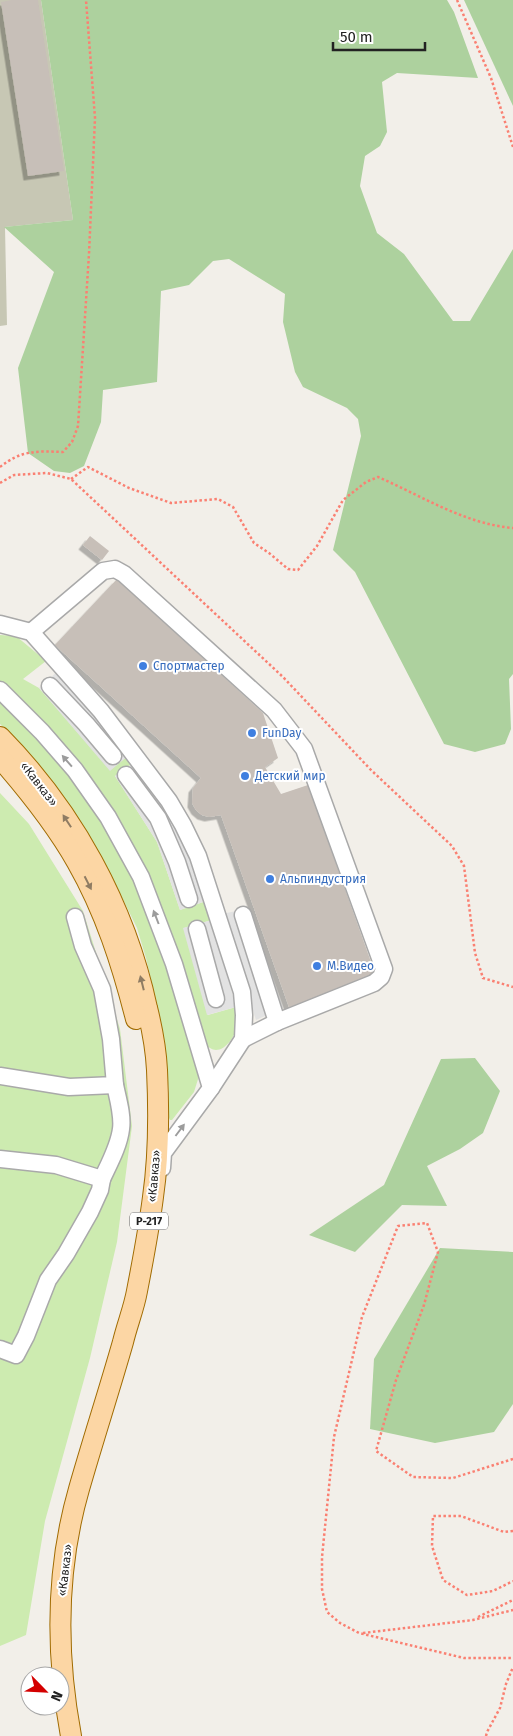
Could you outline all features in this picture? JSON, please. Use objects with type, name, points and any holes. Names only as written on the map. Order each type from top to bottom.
[{"type":"main road","name":"«Кавказ»","points":[[0,737],[35,777],[63,814],[109,893],[141,978],[157,1068],[158,1119],[154,1196],[137,1292],[78,1492],[67,1551],[61,1598],[61,1662],[71,1736]]},
{"type":"main road","name":"«Кавказ»","points":[[0,758],[52,824],[77,861],[97,900],[113,939],[127,983],[137,1025],[145,1081],[147,1123],[146,1168],[141,1207],[124,1288],[69,1491],[56,1549],[51,1598],[51,1666]]},
{"type":"main road","points":[[58,1716],[61,1736]]},
{"type":"lane","points":[[31,632],[103,571],[115,569],[124,574],[274,710],[304,749],[384,970],[381,977],[374,983],[277,1022],[243,1039]]},
{"type":"lane","points":[[0,624],[31,632],[101,711],[169,801],[183,824],[198,856],[242,992],[243,1039],[212,1088],[163,1153],[160,1197],[154,1234],[145,1272],[137,1292]]},
{"type":"lane","points":[[50,686],[113,756]]},
{"type":"lane","points":[[0,690],[42,732],[75,770],[108,817],[141,877],[174,964],[212,1088]]},
{"type":"lane","points":[[86,724],[101,711]]},
{"type":"lane","points":[[126,775],[158,818],[177,862],[189,899]]},
{"type":"lane","points":[[177,862],[198,856]]},
{"type":"lane","points":[[243,915],[277,1022]]},
{"type":"lane","points":[[0,1349],[16,1355],[26,1336],[48,1280],[66,1254],[90,1212],[122,1129],[115,1085],[111,1038],[102,989],[83,946],[76,917]]},
{"type":"lane","points":[[197,929],[216,999]]},
{"type":"lane","points":[[206,963],[230,956]]},
{"type":"lane","points":[[0,1076],[69,1087],[115,1085]]},
{"type":"lane","points":[[0,1159],[56,1165],[102,1179]]},
{"type":"path","points":[[0,467],[17,456],[40,451],[64,452],[72,442],[78,426],[89,254],[95,118],[86,0]]},
{"type":"path","points":[[457,0],[491,78],[513,147]]},
{"type":"path","points":[[72,479],[88,467],[129,488],[171,503],[218,499],[233,507],[254,543],[288,568],[298,570],[317,546],[343,500],[366,482],[378,477],[458,515],[500,527],[513,528]]},
{"type":"path","points":[[0,483],[14,475],[47,474],[72,479],[283,677],[371,770],[452,846],[464,866],[475,953],[483,978],[513,987]]},
{"type":"path","points":[[513,1459],[453,1478],[413,1478],[376,1451],[396,1380],[424,1305],[438,1252],[427,1223],[398,1226],[362,1317],[334,1437],[322,1557],[322,1589],[327,1612],[340,1623],[359,1633],[464,1658],[513,1658]]},
{"type":"path","points":[[513,1531],[504,1532],[461,1516],[434,1516],[432,1546],[443,1580],[467,1595],[493,1591],[513,1581]]},
{"type":"path","points":[[473,1620],[513,1600]]},
{"type":"path","points":[[359,1633],[473,1620],[513,1610]]},
{"type":"path","points":[[486,1736],[500,1708],[506,1684],[513,1667]]},
{"type":"shaded area","points":[[0,0],[41,0],[73,220],[5,227],[7,325],[0,326]]},
{"type":"shaded area","points":[[58,671],[129,755],[110,771],[39,688]]},
{"type":"shaded area","points":[[133,763],[163,802],[186,848],[206,901],[180,910],[157,842],[115,776]]},
{"type":"shaded area","points":[[250,908],[283,1008],[256,1020],[222,914]]},
{"type":"shaded area","points":[[212,920],[236,1007],[207,1015],[183,928]]},
{"type":"green space","points":[[41,0],[447,0],[454,12],[478,78],[397,73],[382,82],[387,132],[380,146],[365,156],[360,186],[377,233],[404,254],[453,321],[470,321],[513,249],[513,674],[509,679],[511,729],[505,744],[475,752],[444,744],[355,572],[333,550],[361,436],[358,419],[347,408],[303,387],[295,372],[283,322],[285,294],[229,259],[213,261],[189,285],[161,291],[157,382],[103,390],[101,422],[84,466],[70,473],[54,471],[28,453],[18,368],[54,272],[4,227],[73,220]]},
{"type":"green space","points":[[464,0],[513,0],[513,106]]},
{"type":"green space","points":[[0,635],[16,636],[46,661],[23,679],[39,688],[110,770],[129,755],[133,763],[115,776],[157,842],[180,910],[206,901],[212,920],[184,928],[208,1015],[236,1007],[238,1022],[236,1031],[230,1042],[223,1048],[215,1050],[205,1045],[145,876],[48,732],[0,682]]},
{"type":"green space","points":[[0,698],[31,729],[74,779],[103,821],[136,882],[160,943],[199,1076],[194,1092],[172,1120],[169,1118],[169,1091],[161,1023],[137,928],[110,873],[76,816],[31,757],[0,724]]},
{"type":"green space","points":[[0,793],[29,824],[83,911],[120,1029],[132,1126],[117,1242],[90,1358],[45,1521],[26,1635],[0,1646]]},
{"type":"green space","points":[[475,1058],[500,1091],[483,1133],[460,1149],[427,1166],[447,1206],[402,1205],[355,1252],[309,1235],[384,1185],[441,1059]]},
{"type":"green space","points":[[440,1248],[513,1252],[513,1404],[494,1432],[435,1443],[370,1429],[374,1359]]},
{"type":"building","points":[[38,0],[64,171],[28,176],[1,2]]},
{"type":"building","points":[[90,536],[109,551],[102,560],[83,545]]},
{"type":"building","points":[[117,579],[263,713],[278,758],[265,767],[281,794],[308,785],[376,976],[289,1007],[221,815],[209,817],[202,815],[192,803],[193,788],[201,778],[55,645]]},
{"type":"place","name":"Спортмастер","points":[[143,666]]},
{"type":"place","name":"FunDay","points":[[252,733]]},
{"type":"place","name":"Детский мир","points":[[245,776]]},
{"type":"place","name":"Альпиндустрия","points":[[270,879]]},
{"type":"place","name":"М.Видео","points":[[317,966]]}]
